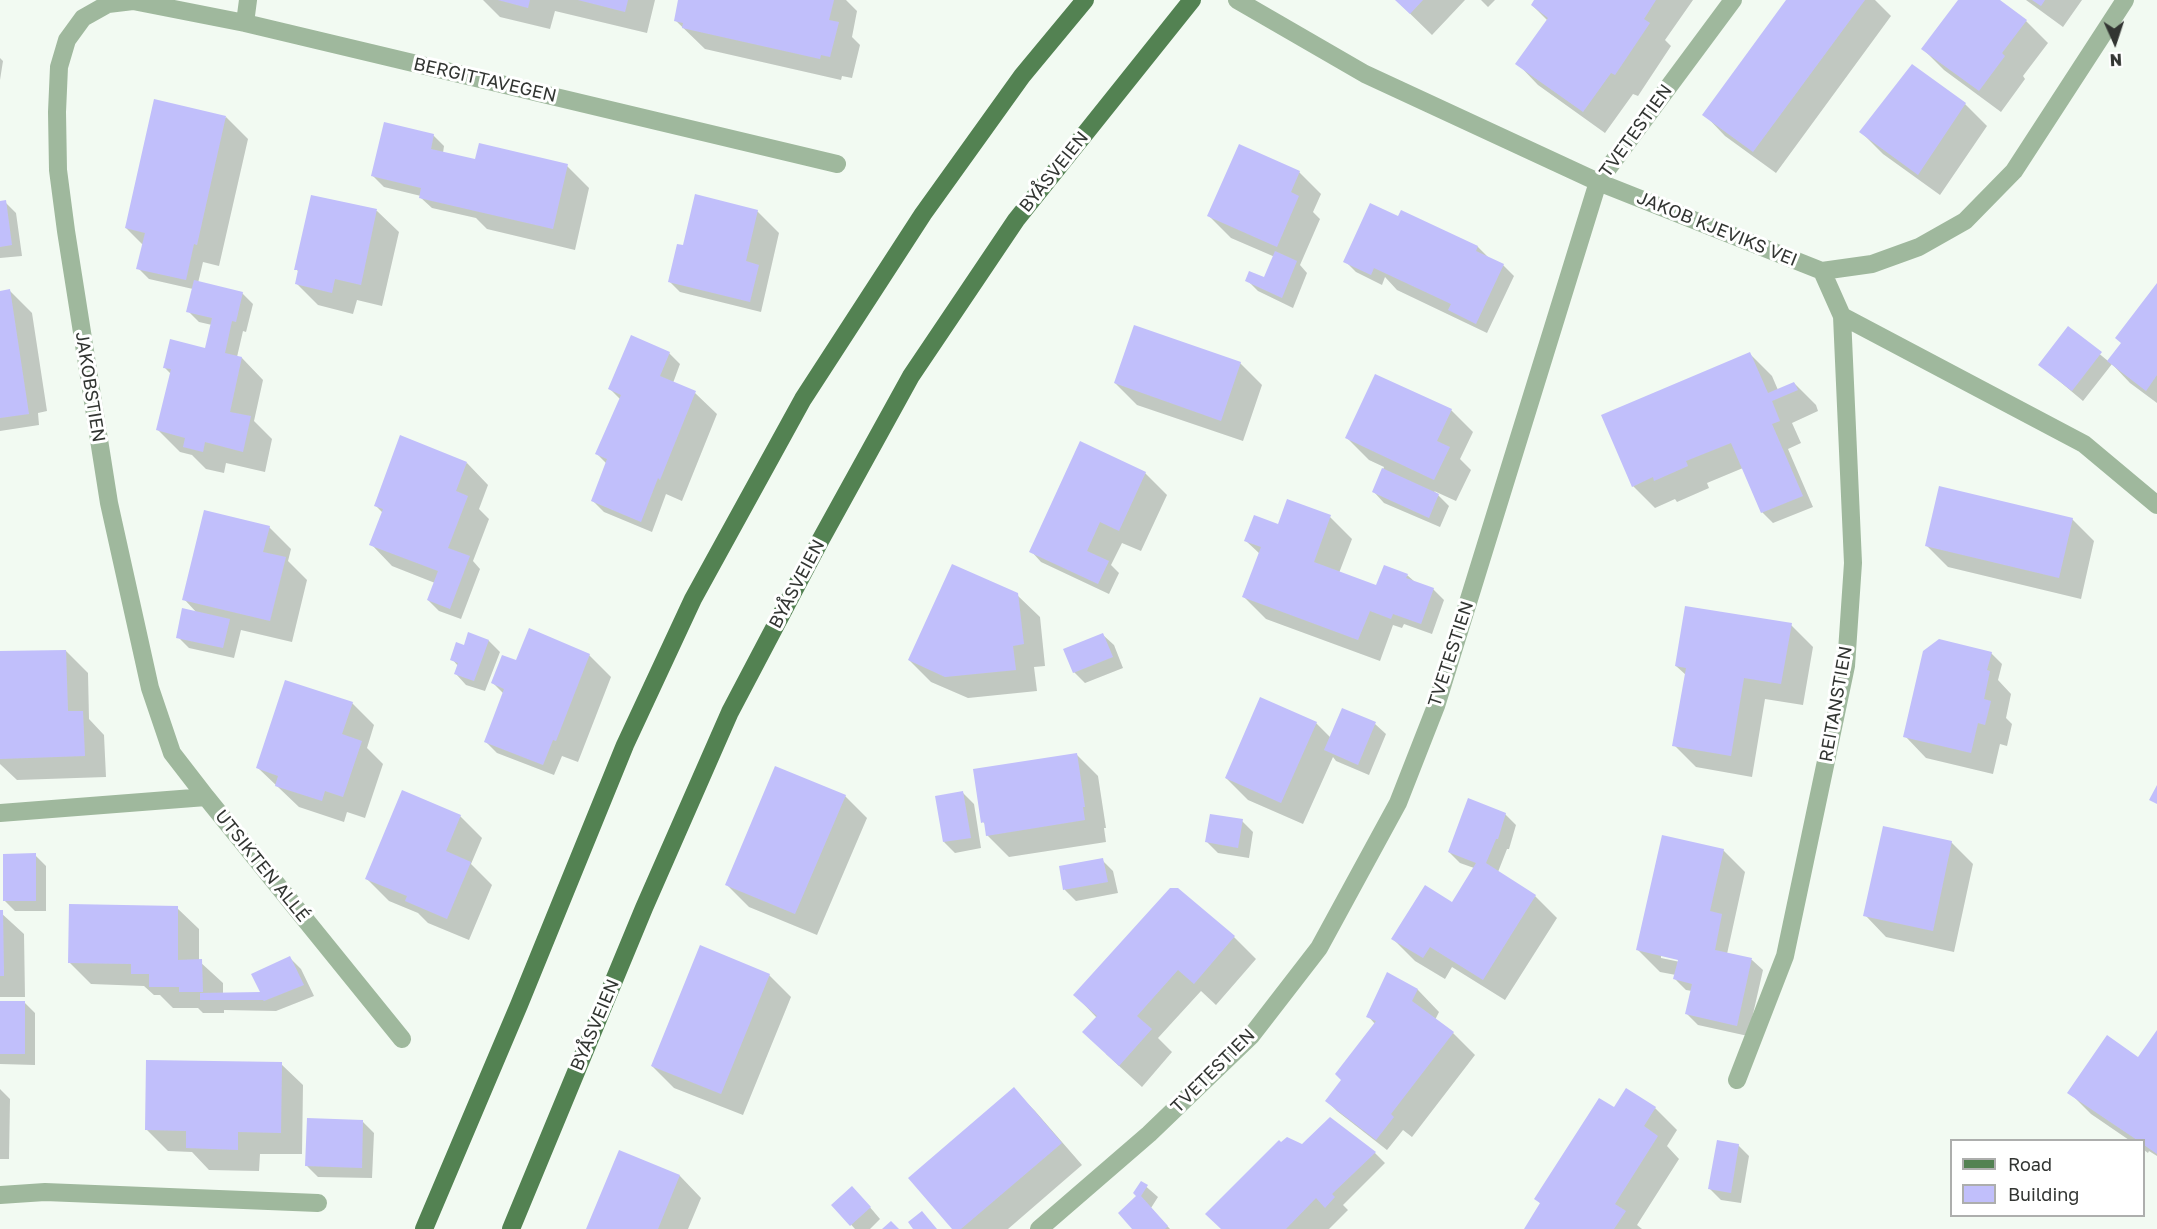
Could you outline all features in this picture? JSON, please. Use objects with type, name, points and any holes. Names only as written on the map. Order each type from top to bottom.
[{"type":"main road","points":[[424,1229],[625,746],[693,599],[803,399],[923,214],[1022,76],[1085,0]]},
{"type":"main road","name":"BYÅSVEIEN","points":[[511,1229],[644,908],[730,712],[819,541],[911,376],[1016,220],[1192,0]]},
{"type":"street","points":[[245,23],[248,0]]},
{"type":"street","name":"JAKOB KJEVIKS VEI","points":[[1238,0],[1365,74],[1598,182],[1822,271]]},
{"type":"street","name":"TVETESTIEN","points":[[1039,1229],[1149,1134],[1251,1036],[1319,948],[1398,803],[1436,706],[1598,182],[1733,0]]},
{"type":"street","points":[[2125,0],[2014,171],[1965,221],[1919,247],[1872,264],[1822,271],[1842,316],[2084,444],[2157,505]]},
{"type":"street","name":"BERGITTAVEGEN","points":[[133,1],[245,23],[837,164]]},
{"type":"street","name":"JAKOBSTIEN","points":[[133,1],[108,4],[83,18],[67,40],[59,67],[58,170],[109,503],[150,688],[172,753],[206,797]]},
{"type":"street","name":"REITANSTIEN","points":[[1737,1080],[1785,957],[1846,666],[1853,563],[1842,316]]},
{"type":"street","name":"UTSIKTEN ALLÉ","points":[[0,813],[206,797],[402,1039]]},
{"type":"street","points":[[0,1195],[45,1192],[318,1203]]},
{"type":"building","points":[[498,0],[530,0],[528,8]]},
{"type":"building","points":[[578,0],[628,0],[625,12]]},
{"type":"building","points":[[678,0],[834,0],[829,20],[839,22],[830,57],[821,55],[820,59],[682,28],[683,23],[674,21]]},
{"type":"building","points":[[1395,0],[1423,0],[1410,14]]},
{"type":"building","points":[[1534,0],[1656,0],[1644,19],[1650,23],[1615,75],[1611,73],[1583,112],[1515,64],[1548,18],[1531,5]]},
{"type":"building","points":[[1786,0],[1865,0],[1753,152],[1702,115]]},
{"type":"building","points":[[1958,0],[2000,0],[2027,20],[2002,53],[2005,56],[1979,91],[1921,49]]},
{"type":"building","points":[[2032,0],[2045,0],[2041,6]]},
{"type":"building","points":[[1912,64],[1966,103],[1918,175],[1859,132]]},
{"type":"building","points":[[154,99],[226,116],[197,245],[194,244],[186,280],[136,269],[145,233],[125,228]]},
{"type":"building","points":[[384,122],[434,134],[431,149],[475,159],[479,143],[568,164],[553,229],[419,198],[421,188],[371,176]]},
{"type":"building","points":[[1239,144],[1300,171],[1291,192],[1299,196],[1277,247],[1207,216]]},
{"type":"building","points":[[695,194],[758,210],[746,261],[759,265],[750,302],[668,282],[677,244],[683,245]]},
{"type":"building","points":[[311,195],[377,209],[361,285],[335,279],[332,293],[295,284],[298,270],[294,270]]},
{"type":"building","points":[[6,200],[12,245],[0,247],[0,201]]},
{"type":"building","points":[[1370,203],[1398,216],[1401,210],[1478,246],[1476,251],[1504,264],[1476,324],[1448,310],[1451,304],[1374,268],[1371,275],[1343,262]]},
{"type":"building","points":[[1275,251],[1297,261],[1282,298],[1245,281],[1249,271],[1264,277]]},
{"type":"building","points":[[194,280],[243,292],[236,322],[232,321],[225,353],[242,357],[230,412],[251,416],[243,452],[205,442],[203,452],[183,447],[185,438],[156,430],[171,369],[163,368],[170,339],[205,348],[212,318],[186,312]]},
{"type":"building","points":[[2157,283],[2157,375],[2146,391],[2107,361],[2121,343],[2115,338]]},
{"type":"building","points":[[10,289],[29,414],[0,418],[0,291]]},
{"type":"building","points":[[1134,325],[1241,362],[1221,421],[1114,383]]},
{"type":"building","points":[[2068,326],[2102,352],[2072,391],[2038,365]]},
{"type":"building","points":[[631,335],[670,352],[660,376],[696,391],[641,522],[591,501],[607,459],[595,454],[621,395],[608,389]]},
{"type":"building","points":[[1750,352],[1768,393],[1794,382],[1798,390],[1772,401],[1780,421],[1772,424],[1803,496],[1761,513],[1731,443],[1686,461],[1688,466],[1654,481],[1653,477],[1632,487],[1601,415]]},
{"type":"building","points":[[1375,374],[1452,409],[1437,441],[1450,447],[1434,480],[1345,438]]},
{"type":"building","points":[[400,435],[467,462],[456,491],[468,496],[448,548],[470,556],[450,609],[427,600],[438,571],[369,545],[383,509],[374,506]]},
{"type":"building","points":[[1080,441],[1146,472],[1119,531],[1100,522],[1087,551],[1109,561],[1098,584],[1029,552]]},
{"type":"building","points":[[1382,468],[1439,494],[1429,518],[1372,492]]},
{"type":"building","points":[[1939,486],[2073,518],[2059,578],[1925,546]]},
{"type":"building","points":[[1287,499],[1331,515],[1314,562],[1376,585],[1384,565],[1408,574],[1406,578],[1434,588],[1421,624],[1393,614],[1391,619],[1370,611],[1358,640],[1242,597],[1261,547],[1244,541],[1254,515],[1278,524]]},
{"type":"building","points":[[204,510],[270,526],[263,552],[286,557],[270,621],[182,600]]},
{"type":"building","points":[[952,564],[1018,593],[1024,644],[1013,646],[1016,670],[945,677],[908,660]]},
{"type":"building","points":[[1685,606],[1792,623],[1781,684],[1744,678],[1731,756],[1672,746],[1686,668],[1675,666]]},
{"type":"building","points":[[182,608],[230,619],[223,648],[176,638]]},
{"type":"building","points":[[529,628],[590,654],[556,741],[553,740],[543,765],[484,742],[504,689],[491,683],[502,655],[516,660]]},
{"type":"building","points":[[468,632],[489,640],[474,681],[454,674],[458,663],[450,660],[456,642],[464,645]]},
{"type":"building","points":[[1103,633],[1113,657],[1073,673],[1063,649]]},
{"type":"building","points":[[1939,639],[1992,652],[1987,670],[1990,671],[1984,699],[1991,701],[1985,725],[1978,723],[1971,753],[1903,737],[1923,651]]},
{"type":"building","points":[[66,650],[68,711],[83,711],[85,756],[0,759],[0,651]]},
{"type":"building","points":[[285,680],[353,702],[342,734],[362,741],[343,797],[325,791],[322,801],[275,786],[278,776],[256,768]]},
{"type":"building","points":[[1260,697],[1317,722],[1281,803],[1225,778]]},
{"type":"building","points":[[1342,708],[1376,722],[1358,765],[1324,750]]},
{"type":"building","points":[[1077,753],[1085,820],[986,836],[984,822],[981,823],[973,769]]},
{"type":"building","points":[[775,766],[846,795],[795,914],[725,885]]},
{"type":"building","points":[[2157,785],[2157,804],[2149,800]]},
{"type":"building","points":[[402,790],[461,815],[446,851],[471,862],[447,919],[405,901],[407,896],[365,879]]},
{"type":"building","points":[[963,791],[971,838],[943,842],[935,796]]},
{"type":"building","points":[[1468,798],[1506,813],[1498,839],[1486,863],[1536,895],[1483,980],[1430,947],[1423,958],[1391,939],[1425,885],[1452,902],[1476,863],[1448,852]]},
{"type":"building","points":[[1210,814],[1243,819],[1238,848],[1205,842]]},
{"type":"building","points":[[1883,826],[1952,841],[1933,931],[1863,916]]},
{"type":"building","points":[[1662,835],[1724,849],[1710,911],[1722,914],[1715,950],[1752,958],[1737,1026],[1685,1014],[1692,984],[1673,979],[1678,960],[1636,950]]},
{"type":"building","points":[[36,853],[36,901],[3,901],[3,854]]},
{"type":"building","points":[[1103,858],[1108,882],[1063,890],[1059,866]]},
{"type":"building","points":[[1170,888],[1178,888],[1235,936],[1194,984],[1178,970],[1137,1016],[1152,1029],[1119,1066],[1082,1032],[1097,1016],[1073,995]]},
{"type":"building","points":[[69,904],[178,906],[178,960],[202,959],[203,992],[179,992],[179,987],[149,987],[149,974],[131,974],[131,964],[68,963]]},
{"type":"building","points":[[0,910],[3,910],[4,976],[0,976]]},
{"type":"building","points":[[700,945],[770,974],[721,1094],[651,1066]]},
{"type":"building","points":[[290,956],[304,985],[264,1001],[200,1000],[200,993],[260,992],[251,974]]},
{"type":"building","points":[[1387,972],[1418,989],[1412,1001],[1454,1032],[1391,1114],[1394,1117],[1376,1140],[1325,1101],[1341,1080],[1335,1074],[1376,1021],[1366,1017]]},
{"type":"building","points":[[0,1001],[25,1001],[25,1054],[0,1054]]},
{"type":"building","points":[[2157,1030],[2157,1154],[2145,1146],[2145,1139],[2136,1139],[2067,1093],[2107,1035],[2138,1057]]},
{"type":"building","points":[[146,1060],[282,1062],[281,1133],[238,1132],[238,1150],[186,1148],[186,1131],[145,1130]]},
{"type":"building","points":[[1014,1087],[1062,1143],[961,1229],[952,1229],[908,1178]]},
{"type":"building","points":[[1626,1088],[1656,1107],[1644,1126],[1658,1136],[1615,1204],[1626,1211],[1614,1229],[1524,1229],[1540,1203],[1534,1199],[1599,1098],[1614,1107]]},
{"type":"building","points":[[1330,1117],[1376,1152],[1332,1194],[1335,1197],[1325,1208],[1316,1198],[1286,1229],[1221,1229],[1205,1214],[1279,1140],[1281,1142],[1287,1137],[1302,1144]]},
{"type":"building","points":[[307,1118],[363,1120],[362,1168],[305,1166]]},
{"type":"building","points":[[1717,1140],[1739,1144],[1731,1193],[1708,1189]]},
{"type":"building","points":[[619,1150],[680,1175],[658,1229],[586,1229]]},
{"type":"building","points":[[1141,1181],[1148,1185],[1141,1196],[1168,1226],[1165,1229],[1132,1229],[1118,1213],[1136,1196],[1133,1193]]},
{"type":"building","points":[[852,1186],[871,1207],[850,1226],[831,1205]]},
{"type":"building","points":[[922,1211],[937,1229],[913,1229],[908,1222]]},
{"type":"building","points":[[891,1221],[899,1229],[882,1229]]}]
